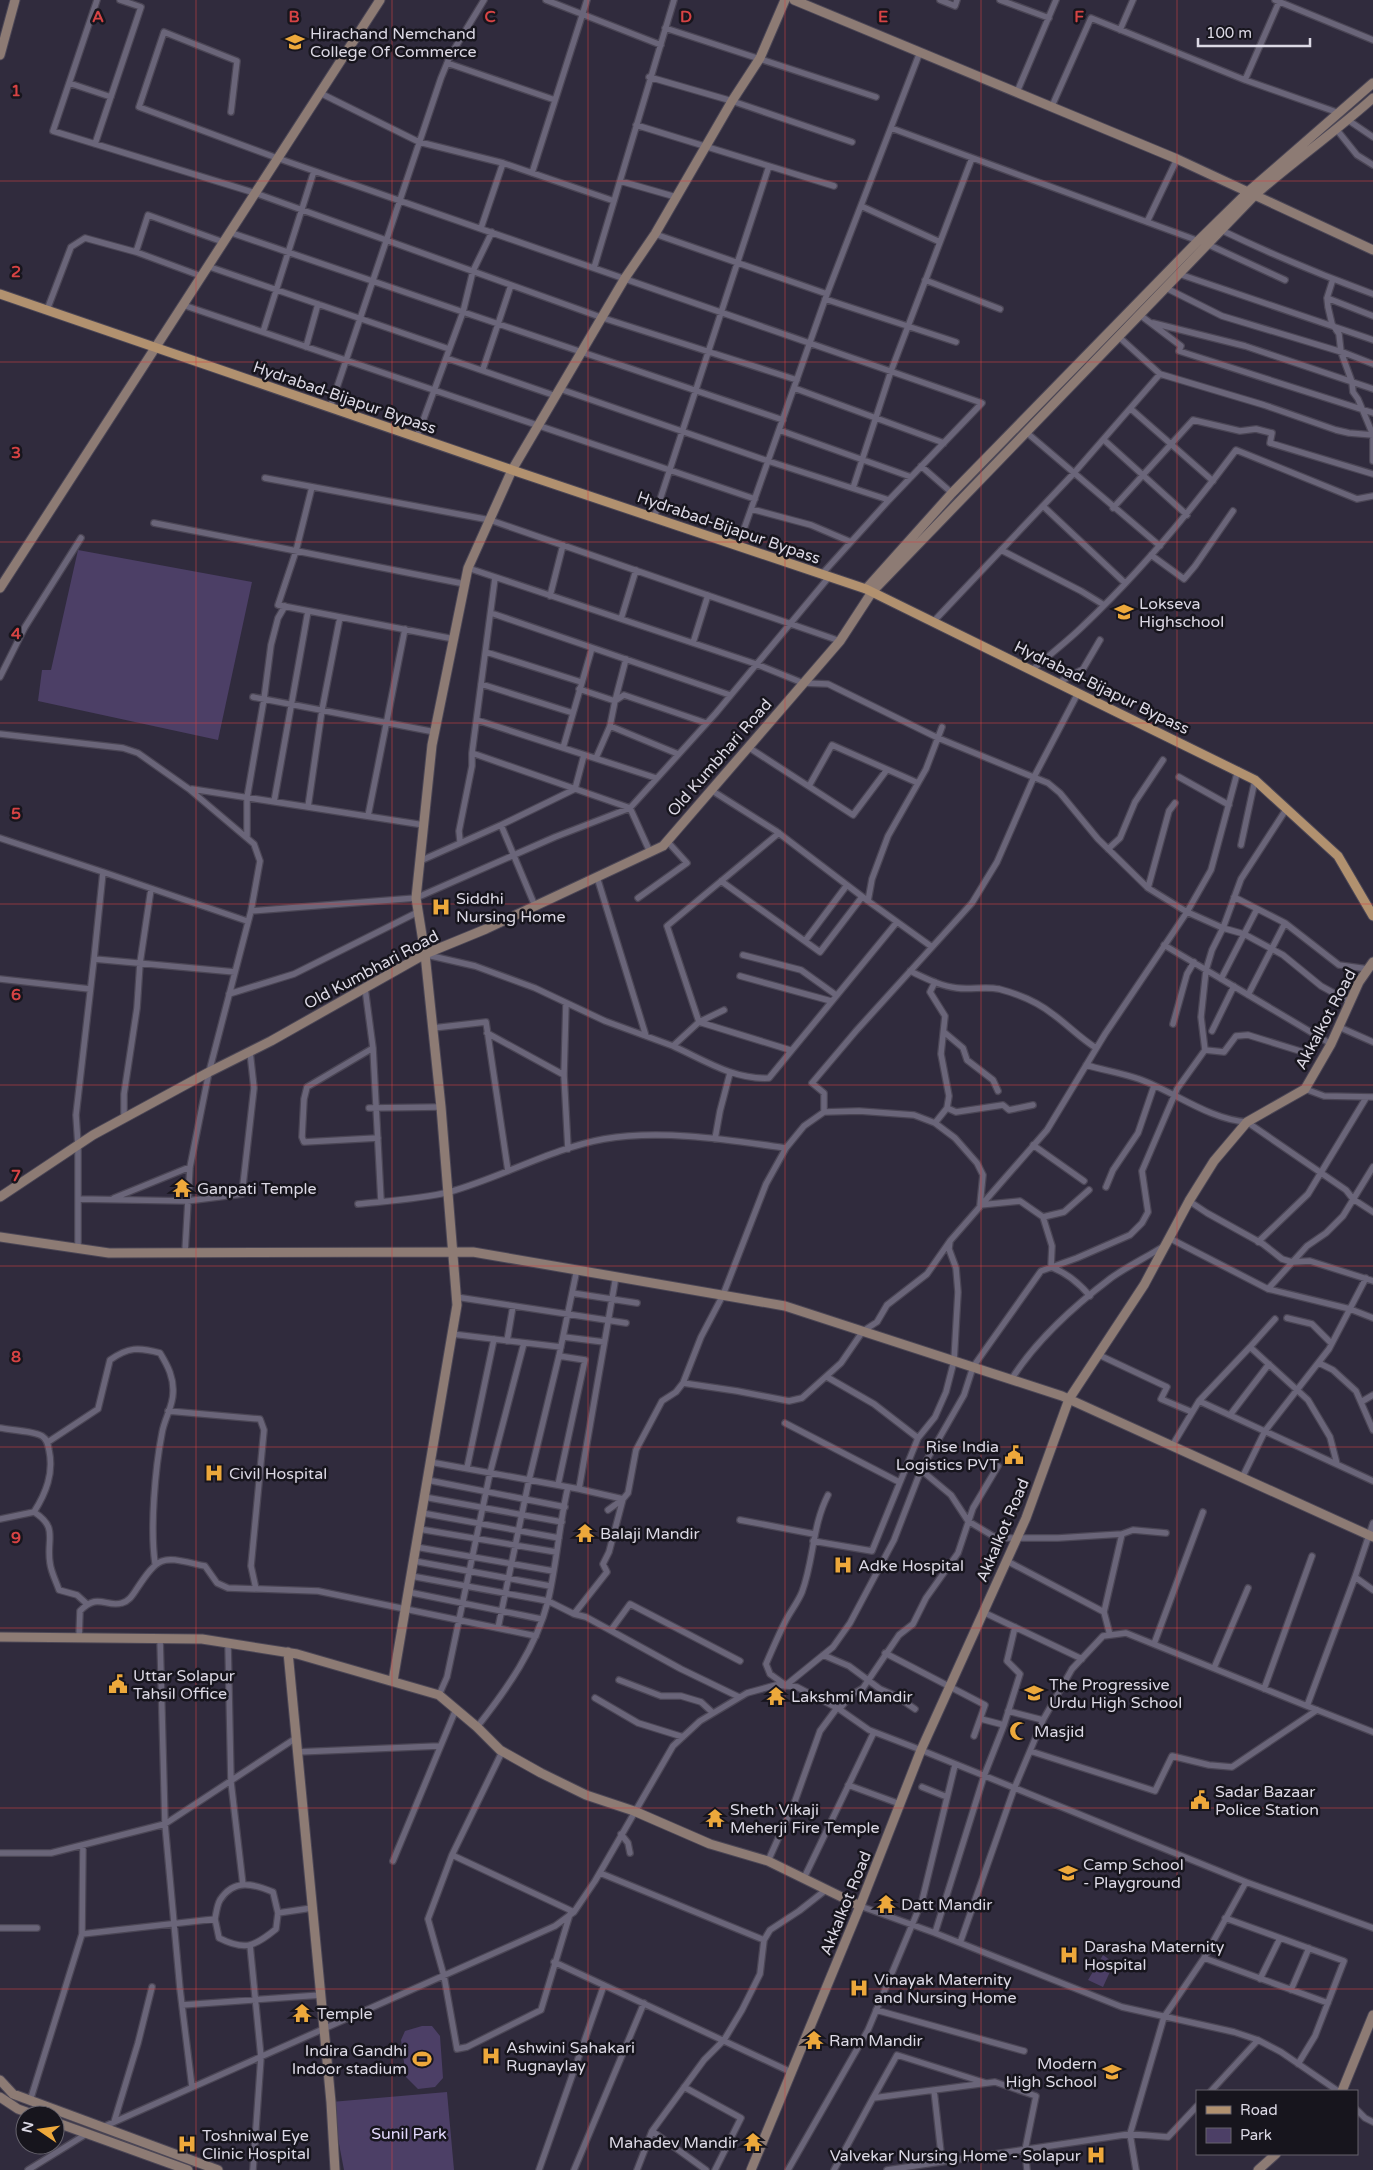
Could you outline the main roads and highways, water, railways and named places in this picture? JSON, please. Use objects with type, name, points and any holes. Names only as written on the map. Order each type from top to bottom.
[{"type":"main road","name":"Hydrabad-Bijapur Bypass","points":[[0,294],[512,470],[869,590],[1255,780],[1338,856],[1373,916]]},
{"type":"place","name":"Hirachand Nemchand College Of Commerce","points":[[295,42]]},
{"type":"place","name":"Lokseva Highschool","points":[[1124,612]]},
{"type":"place","name":"Siddhi Nursing Home","points":[[441,907]]},
{"type":"place","name":"Ganpati Temple","points":[[182,1188]]},
{"type":"place","name":"Rise India Logistics PVT","points":[[1014,1455]]},
{"type":"place","name":"Civil Hospital","points":[[214,1473]]},
{"type":"place","name":"Balaji Mandir","points":[[585,1533]]},
{"type":"place","name":"Adke Hospital","points":[[843,1565]]},
{"type":"place","name":"Uttar Solapur Tahsil Office","points":[[118,1684]]},
{"type":"place","name":"The Progressive Urdu High School","points":[[1034,1693]]},
{"type":"place","name":"Lakshmi Mandir","points":[[776,1696]]},
{"type":"place","name":"Masjid","points":[[1019,1731]]},
{"type":"place","name":"Sadar Bazaar Police Station","points":[[1200,1800]]},
{"type":"place","name":"Sheth Vikaji Meherji Fire Temple","points":[[715,1818]]},
{"type":"place","name":"Camp School - Playground","points":[[1068,1873]]},
{"type":"place","name":"Datt Mandir","points":[[886,1904]]},
{"type":"place","name":"Darasha Maternity Hospital","points":[[1069,1955]]},
{"type":"place","name":"Vinayak Maternity and Nursing Home","points":[[859,1988]]},
{"type":"place","name":"Temple","points":[[302,2013]]},
{"type":"place","name":"Ram Mandir","points":[[814,2040]]},
{"type":"place","name":"Ashwini Sahakari Rugnaylay","points":[[491,2056]]},
{"type":"place","name":"Indira Gandhi Indoor stadium","points":[[422,2059]]},
{"type":"place","name":"Modern High School","points":[[1112,2072]]},
{"type":"place","name":"Mahadev Mandir","points":[[753,2142]]},
{"type":"place","name":"Toshniwal Eye Clinic Hospital","points":[[187,2144]]},
{"type":"place","name":"Valvekar Nursing Home - Solapur","points":[[1096,2155]]},
{"type":"park label","name":"Sunil Park","points":[[409,2133]]}]
